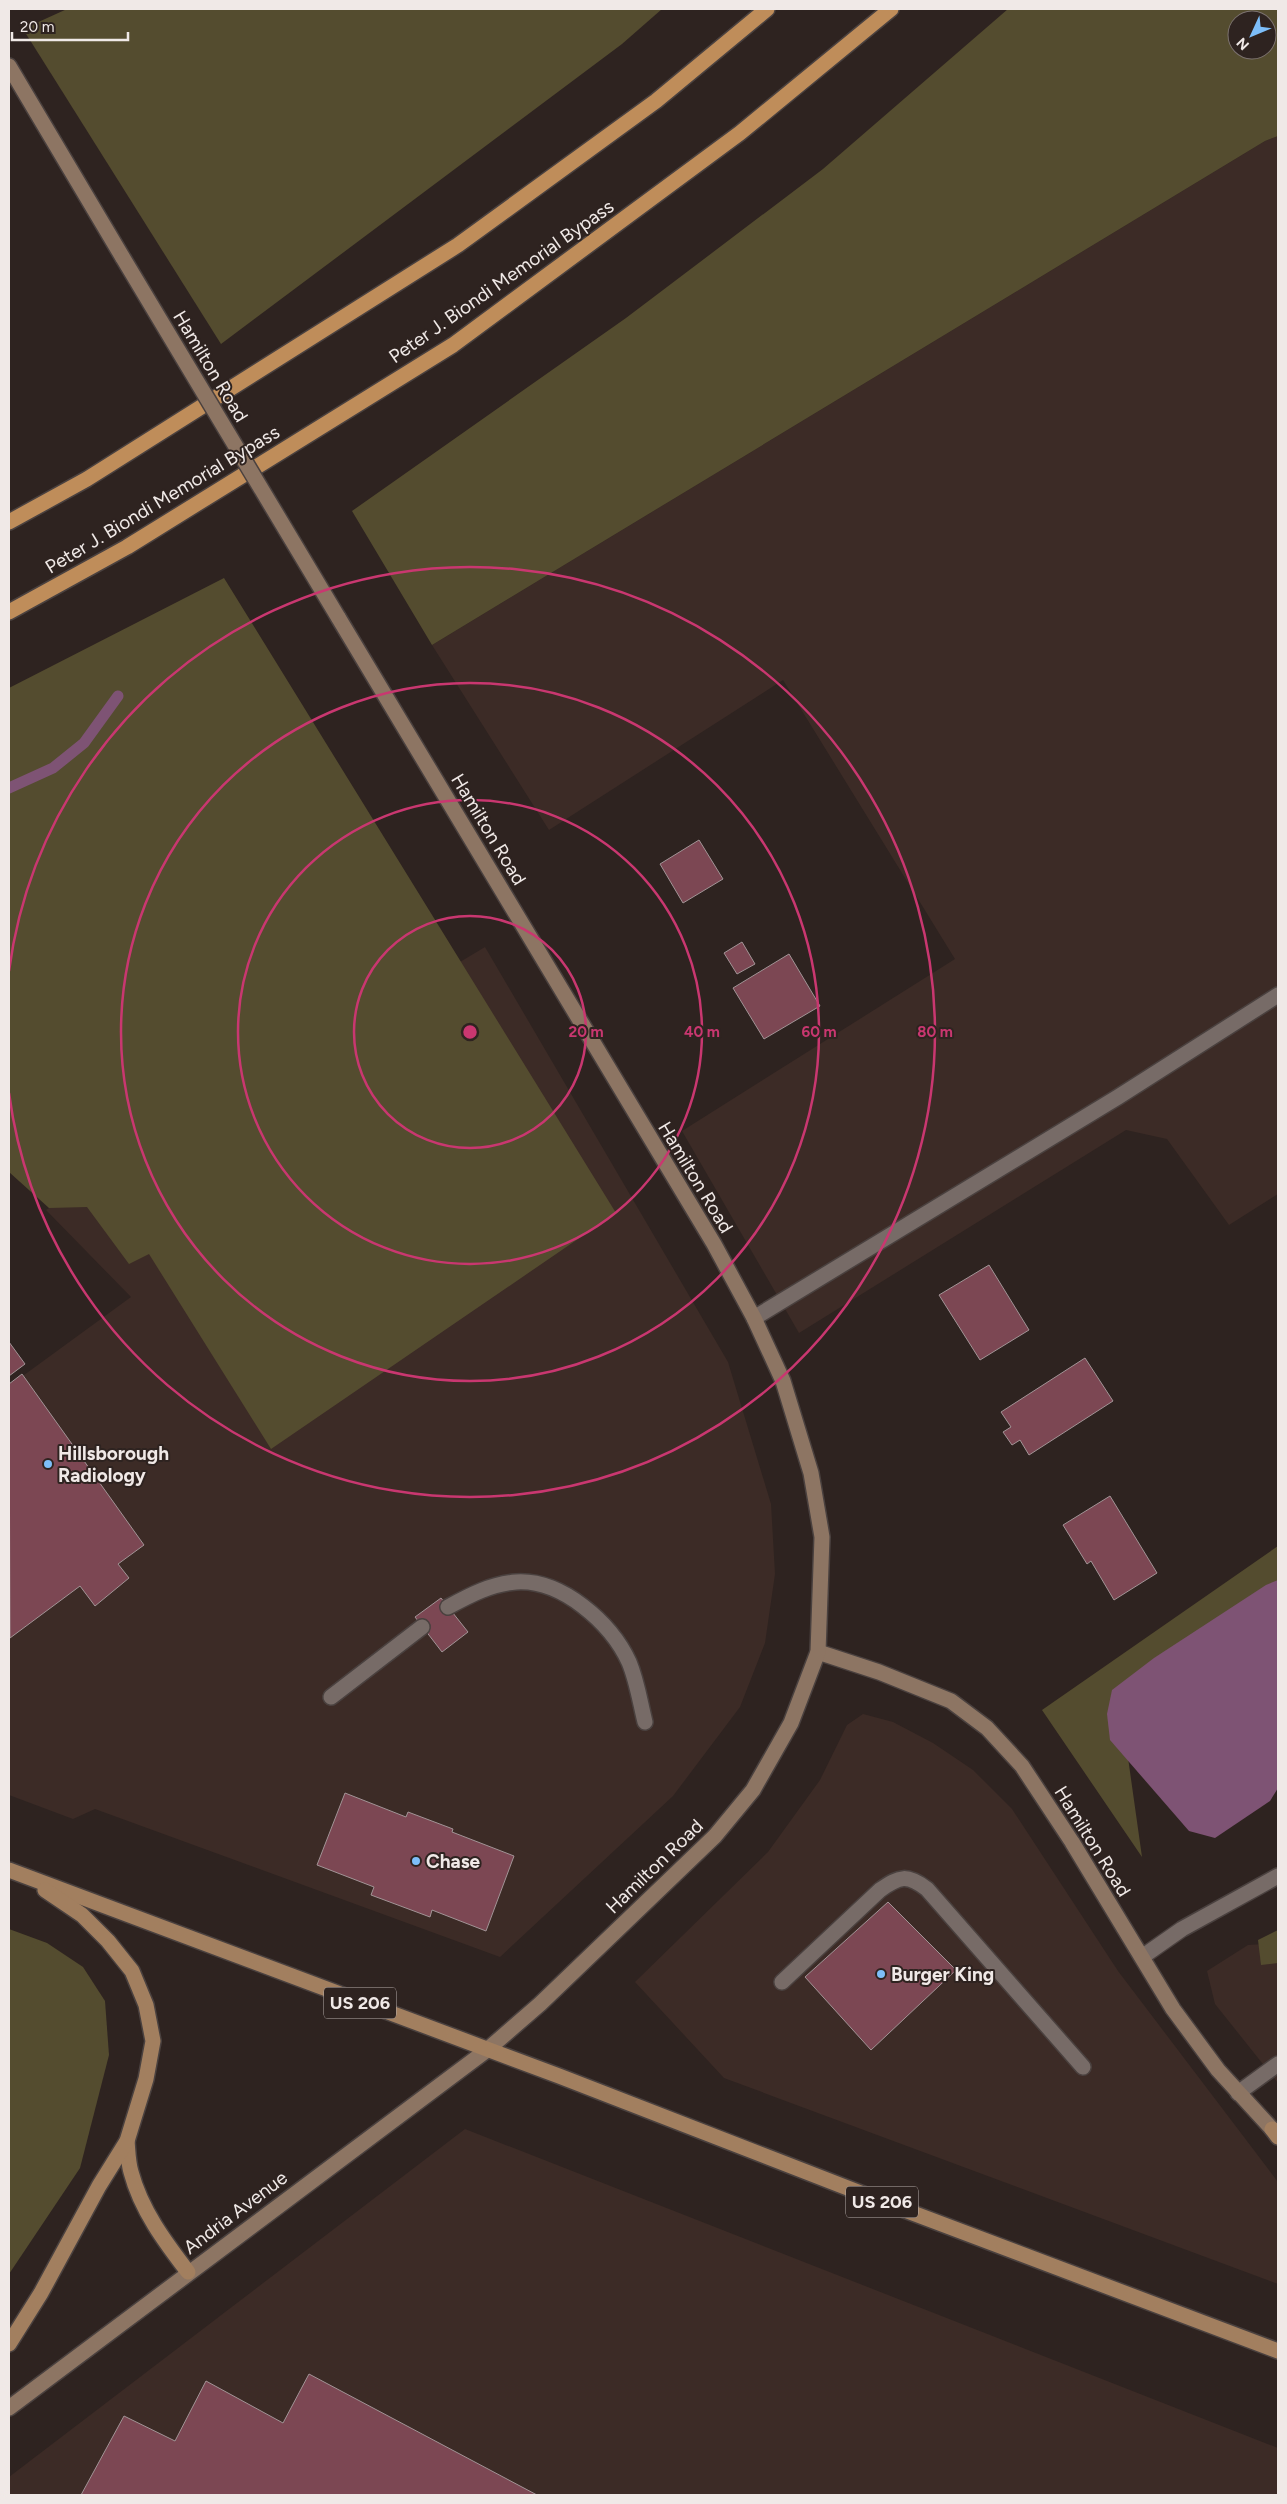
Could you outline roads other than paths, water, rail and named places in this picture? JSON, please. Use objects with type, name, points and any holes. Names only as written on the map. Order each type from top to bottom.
[{"type":"highway","points":[[9,522],[87,478],[458,245],[656,101],[767,9]]},
{"type":"highway","name":"Peter J. Biondi Memorial Bypass","points":[[9,612],[127,547],[453,345],[740,133],[890,9]]},
{"type":"main road","name":"US 206","points":[[9,1870],[1278,2350]]},
{"type":"main road","points":[[9,2344],[41,2293],[99,2186],[127,2141],[146,2079],[153,2042],[146,2005],[132,1971],[108,1941],[82,1915],[23,1876]]},
{"type":"main road","points":[[127,2141],[131,2172],[157,2232],[188,2272]]},
{"type":"street","name":"Hamilton Road","points":[[9,66],[714,1244],[754,1318],[783,1381],[811,1473],[822,1537],[818,1652],[791,1723],[752,1790],[715,1836],[540,2004],[487,2050]]},
{"type":"street","name":"Hamilton Road","points":[[818,1652],[879,1672],[951,1701],[987,1728],[1022,1766],[1072,1842],[1173,2009],[1218,2070],[1238,2093],[1276,2130]]},
{"type":"street","name":"Andria Avenue","points":[[9,2408],[188,2272],[487,2050]]},
{"type":"lane","points":[[754,1318],[1118,1097],[1278,994]]},
{"type":"lane","points":[[448,1607],[483,1588],[517,1582],[549,1587],[584,1606],[611,1632],[629,1663],[645,1722]]},
{"type":"lane","points":[[331,1697],[422,1627]]},
{"type":"lane","points":[[1142,1957],[1182,1929],[1278,1876]]},
{"type":"lane","points":[[782,1982],[880,1890],[894,1880],[906,1878],[915,1880],[927,1889],[1083,2067]]},
{"type":"lane","points":[[1238,2093],[1278,2064]]},
{"type":"waterway","points":[[9,788],[53,768],[84,743],[118,696]]},
{"type":"place","name":"Hillsborough Radiology","points":[[48,1464]]},
{"type":"place","name":"Chase","points":[[416,1861]]},
{"type":"place","name":"Burger King","points":[[881,1974]]}]
